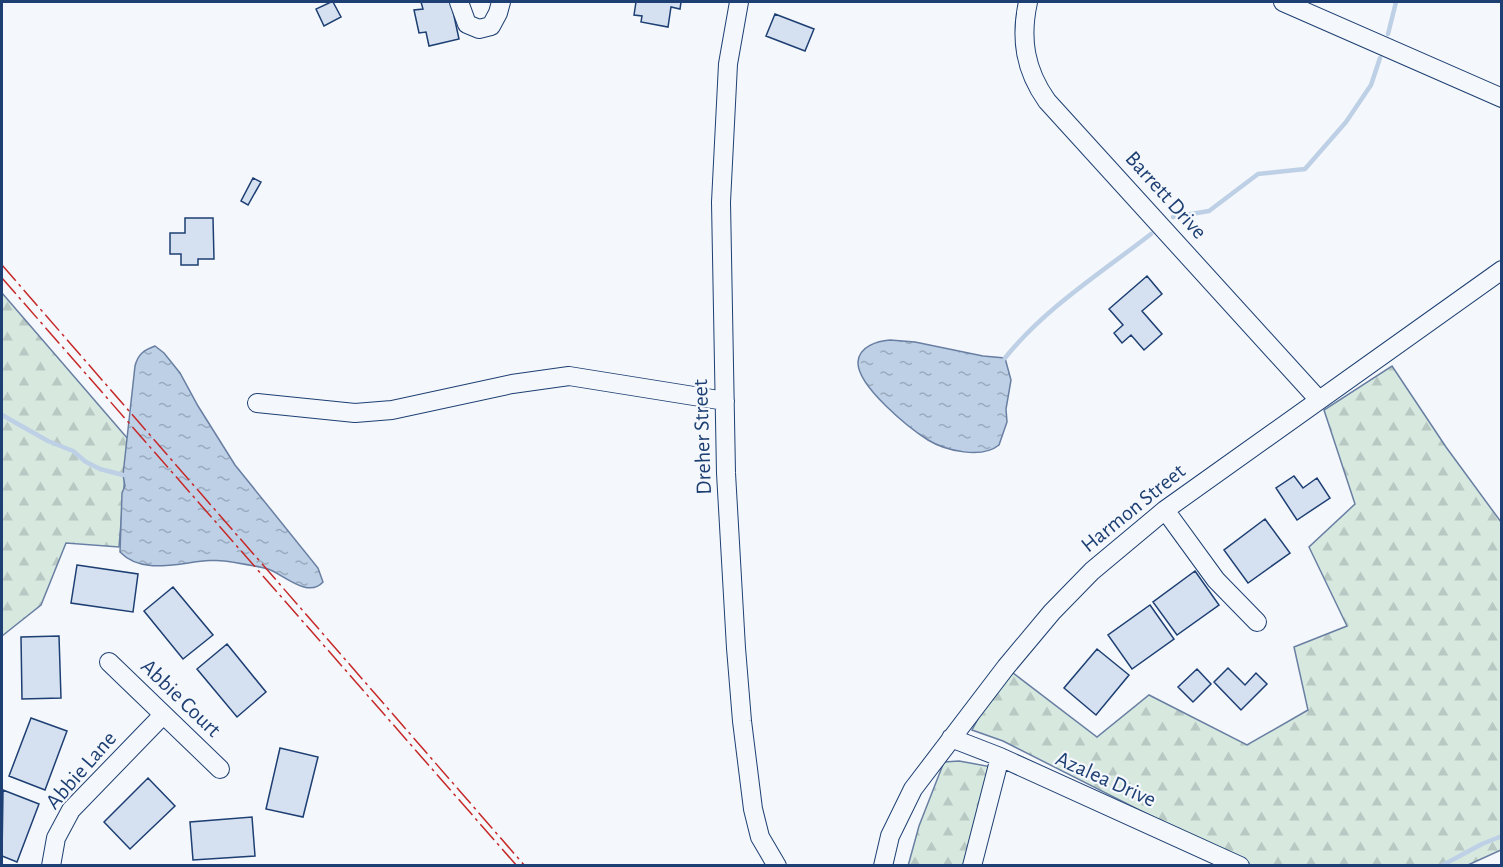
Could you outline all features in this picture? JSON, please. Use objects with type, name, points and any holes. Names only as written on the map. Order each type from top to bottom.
[{"type":"street","points":[[459,2],[467,24],[480,29],[491,26],[501,2]]},
{"type":"street","name":"Dreher Street","points":[[739,2],[729,64],[721,202],[731,575],[742,721],[753,809],[760,837],[777,866]]},
{"type":"street","name":"Barrett Drive","points":[[1028,2],[1025,19],[1025,48],[1032,76],[1047,101],[1319,400]]},
{"type":"street","points":[[1283,2],[1502,98]]},
{"type":"street","name":"Harmon Street","points":[[883,866],[890,836],[913,789],[951,738],[1053,612],[1119,546],[1502,270]]},
{"type":"street","points":[[257,403],[355,413],[392,410],[512,384],[569,376],[725,401]]},
{"type":"street","points":[[1166,510],[1216,580],[1257,622]]},
{"type":"street","name":"Abbie Court","points":[[109,662],[220,770]]},
{"type":"street","name":"Abbie Lane","points":[[51,866],[56,838],[71,810],[163,715]]},
{"type":"street","name":"Azalea Drive","points":[[951,738],[1000,757],[1240,866]]},
{"type":"street","points":[[972,866],[1000,757]]},
{"type":"green space","points":[[2,293],[128,439],[119,547],[66,543],[41,605],[2,636]]},
{"type":"green space","points":[[1392,366],[1446,447],[1501,522],[1501,850],[1468,865],[1248,865],[1003,741],[972,730],[987,702],[1013,673],[1097,737],[1149,695],[1247,745],[1308,710],[1294,647],[1347,626],[1309,547],[1355,504],[1324,410]]},
{"type":"green space","points":[[959,761],[992,767],[966,865],[908,866],[919,826],[944,762]]},
{"type":"water","points":[[890,340],[915,342],[983,356],[1005,358],[1011,380],[1006,409],[1007,422],[999,445],[983,452],[964,452],[944,447],[919,434],[885,406],[866,383],[858,362],[865,348]]},
{"type":"water","points":[[155,346],[164,353],[180,373],[235,465],[318,568],[323,582],[317,587],[303,587],[268,569],[246,564],[218,560],[173,565],[144,565],[120,552],[122,493],[125,486],[123,475],[135,366],[142,353]]},
{"type":"building","points":[[331,2],[341,17],[324,26],[316,9]]},
{"type":"building","points":[[421,2],[451,2],[459,39],[429,46],[426,32],[419,33],[414,10],[423,9]]},
{"type":"building","points":[[636,2],[681,2],[680,9],[671,7],[668,27],[641,22],[642,16],[634,15]]},
{"type":"building","points":[[775,14],[814,29],[805,51],[766,36]]},
{"type":"building","points":[[253,178],[261,182],[248,205],[241,201]]},
{"type":"building","points":[[185,218],[213,218],[214,259],[198,259],[198,265],[181,265],[181,254],[170,254],[170,233],[185,233]]},
{"type":"building","points":[[1147,276],[1162,294],[1142,311],[1162,334],[1144,350],[1131,335],[1122,343],[1114,333],[1123,325],[1109,309]]},
{"type":"building","points":[[1294,476],[1303,488],[1317,478],[1330,498],[1297,520],[1276,488]]},
{"type":"building","points":[[1265,519],[1290,553],[1248,583],[1224,550]]},
{"type":"building","points":[[77,565],[138,574],[133,612],[71,603]]},
{"type":"building","points":[[1195,571],[1219,605],[1177,635],[1153,602]]},
{"type":"building","points":[[173,587],[213,635],[183,659],[144,611]]},
{"type":"building","points":[[1150,605],[1174,639],[1132,669],[1108,635]]},
{"type":"building","points":[[59,636],[61,698],[22,699],[21,637]]},
{"type":"building","points":[[227,644],[266,692],[237,717],[197,669]]},
{"type":"building","points":[[1097,649],[1129,675],[1096,715],[1064,688]]},
{"type":"building","points":[[1228,668],[1245,685],[1256,673],[1267,684],[1241,710],[1214,682]]},
{"type":"building","points":[[1197,669],[1211,684],[1193,702],[1178,687]]},
{"type":"building","points":[[31,718],[67,731],[45,790],[9,776]]},
{"type":"building","points":[[280,748],[318,757],[303,817],[266,809]]},
{"type":"building","points":[[148,778],[175,806],[130,849],[104,822]]},
{"type":"building","points":[[3,790],[39,804],[17,862],[2,856]]},
{"type":"building","points":[[252,817],[255,856],[193,860],[190,822]]},
{"type":"waterway","points":[[1388,34],[1396,2]]},
{"type":"waterway","points":[[1173,217],[1209,211],[1258,174],[1305,169],[1346,122],[1371,85],[1380,58]]},
{"type":"waterway","points":[[1005,358],[1020,340],[1055,307],[1151,234]]},
{"type":"waterway","points":[[2,415],[48,441],[73,451],[86,462],[100,469],[123,475]]},
{"type":"waterway","points":[[1441,866],[1502,836]]},
{"type":"power","points":[[2,265],[525,866]]},
{"type":"power","points":[[2,278],[517,866]]}]
